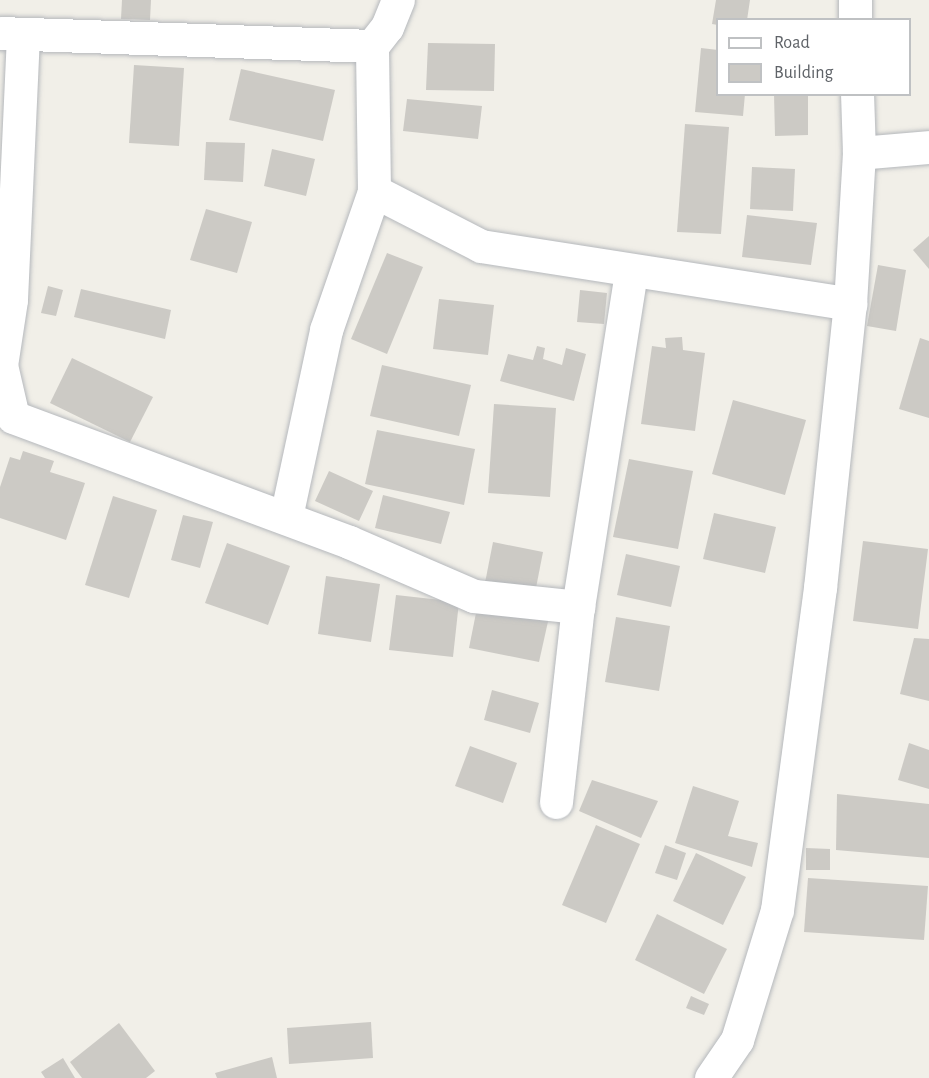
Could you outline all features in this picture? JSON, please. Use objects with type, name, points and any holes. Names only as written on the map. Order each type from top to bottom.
[{"type":"street","points":[[286,517],[326,330],[374,191],[372,46],[387,27],[398,0]]},
{"type":"street","points":[[855,0],[855,18]]},
{"type":"street","points":[[372,46],[12,34],[11,300],[1,365],[7,429],[286,517],[474,596],[578,607]]},
{"type":"street","points":[[711,1078],[737,1040],[777,910],[820,588],[850,304],[859,153],[857,96]]},
{"type":"street","points":[[859,153],[929,147]]},
{"type":"street","points":[[374,191],[481,246],[850,304]]},
{"type":"street","points":[[556,802],[578,607],[631,271]]},
{"type":"building","points":[[122,0],[151,0],[150,20],[121,19]]},
{"type":"building","points":[[716,0],[750,0],[747,18],[716,18],[716,25],[712,24]]},
{"type":"building","points":[[428,43],[495,44],[494,91],[426,90]]},
{"type":"building","points":[[701,48],[716,50],[716,96],[745,96],[743,116],[695,112]]},
{"type":"building","points":[[134,65],[184,68],[179,146],[129,143]]},
{"type":"building","points":[[241,69],[335,90],[323,141],[229,120]]},
{"type":"building","points":[[774,96],[808,96],[808,135],[775,136]]},
{"type":"building","points":[[407,99],[482,106],[478,139],[403,131]]},
{"type":"building","points":[[685,124],[729,127],[721,234],[677,232]]},
{"type":"building","points":[[206,142],[245,143],[243,182],[204,180]]},
{"type":"building","points":[[272,149],[315,159],[306,196],[264,186]]},
{"type":"building","points":[[752,167],[795,169],[793,211],[750,209]]},
{"type":"building","points":[[206,209],[252,222],[237,273],[190,260]]},
{"type":"building","points":[[747,215],[817,223],[811,265],[742,257]]},
{"type":"building","points":[[929,236],[929,269],[913,250]]},
{"type":"building","points":[[387,253],[423,267],[387,354],[351,339]]},
{"type":"building","points":[[878,265],[906,270],[896,331],[867,326]]},
{"type":"building","points":[[48,286],[63,290],[56,316],[41,313]]},
{"type":"building","points":[[81,289],[171,310],[165,339],[74,317]]},
{"type":"building","points":[[580,290],[607,293],[604,324],[577,322]]},
{"type":"building","points":[[439,299],[494,305],[488,355],[433,349]]},
{"type":"building","points":[[682,337],[683,350],[705,353],[695,431],[641,424],[652,346],[666,348],[665,338]]},
{"type":"building","points":[[920,338],[929,341],[929,418],[899,409]]},
{"type":"building","points":[[537,346],[545,348],[543,359],[562,365],[566,348],[586,354],[574,401],[500,381],[508,354],[533,360]]},
{"type":"building","points":[[72,358],[153,397],[130,442],[50,403]]},
{"type":"building","points":[[382,365],[471,385],[459,436],[370,416]]},
{"type":"building","points":[[733,400],[806,420],[785,495],[712,474]]},
{"type":"building","points":[[494,404],[556,408],[550,497],[488,493]]},
{"type":"building","points":[[377,430],[475,449],[464,505],[365,484]]},
{"type":"building","points":[[23,451],[54,461],[50,472],[85,483],[66,540],[0,518],[0,487],[10,457],[20,460]]},
{"type":"building","points":[[629,459],[693,471],[678,549],[613,537]]},
{"type":"building","points":[[329,471],[373,491],[359,521],[315,501]]},
{"type":"building","points":[[383,495],[450,512],[441,544],[375,528]]},
{"type":"building","points":[[113,496],[157,510],[129,598],[85,585]]},
{"type":"building","points":[[714,513],[776,527],[765,573],[703,559]]},
{"type":"building","points":[[183,515],[213,522],[200,568],[171,560]]},
{"type":"building","points":[[863,541],[928,549],[918,629],[853,621]]},
{"type":"building","points":[[493,542],[543,552],[534,598],[484,588]]},
{"type":"building","points":[[227,543],[290,566],[268,625],[205,603]]},
{"type":"building","points":[[626,554],[680,566],[671,607],[617,595]]},
{"type":"building","points":[[326,576],[380,584],[371,642],[318,634]]},
{"type":"building","points":[[396,595],[459,602],[453,657],[389,650]]},
{"type":"building","points":[[478,603],[549,617],[539,662],[469,648]]},
{"type":"building","points":[[616,617],[670,626],[659,691],[605,682]]},
{"type":"building","points":[[914,638],[929,639],[929,701],[900,694]]},
{"type":"building","points":[[492,690],[539,703],[530,733],[484,720]]},
{"type":"building","points":[[909,743],[929,750],[929,789],[898,780]]},
{"type":"building","points":[[470,746],[517,763],[503,803],[455,786]]},
{"type":"building","points":[[592,780],[658,801],[641,838],[579,811]]},
{"type":"building","points":[[693,786],[739,801],[728,836],[758,843],[752,867],[675,843]]},
{"type":"building","points":[[837,794],[929,804],[929,858],[836,850]]},
{"type":"building","points":[[596,825],[640,844],[606,923],[562,905]]},
{"type":"building","points":[[665,845],[686,853],[677,880],[655,873]]},
{"type":"building","points":[[806,848],[830,849],[830,870],[806,870]]},
{"type":"building","points":[[696,853],[746,877],[723,925],[673,901]]},
{"type":"building","points":[[808,878],[928,886],[924,940],[804,932]]},
{"type":"building","points":[[657,914],[727,949],[704,994],[635,960]]},
{"type":"building","points":[[691,996],[709,1004],[704,1015],[686,1008]]},
{"type":"building","points":[[371,1022],[373,1058],[289,1064],[287,1028]]},
{"type":"building","points":[[119,1023],[155,1071],[146,1078],[82,1078],[70,1062]]},
{"type":"building","points":[[272,1057],[277,1078],[217,1078],[215,1073]]},
{"type":"building","points":[[63,1058],[75,1078],[45,1078],[41,1072]]}]
